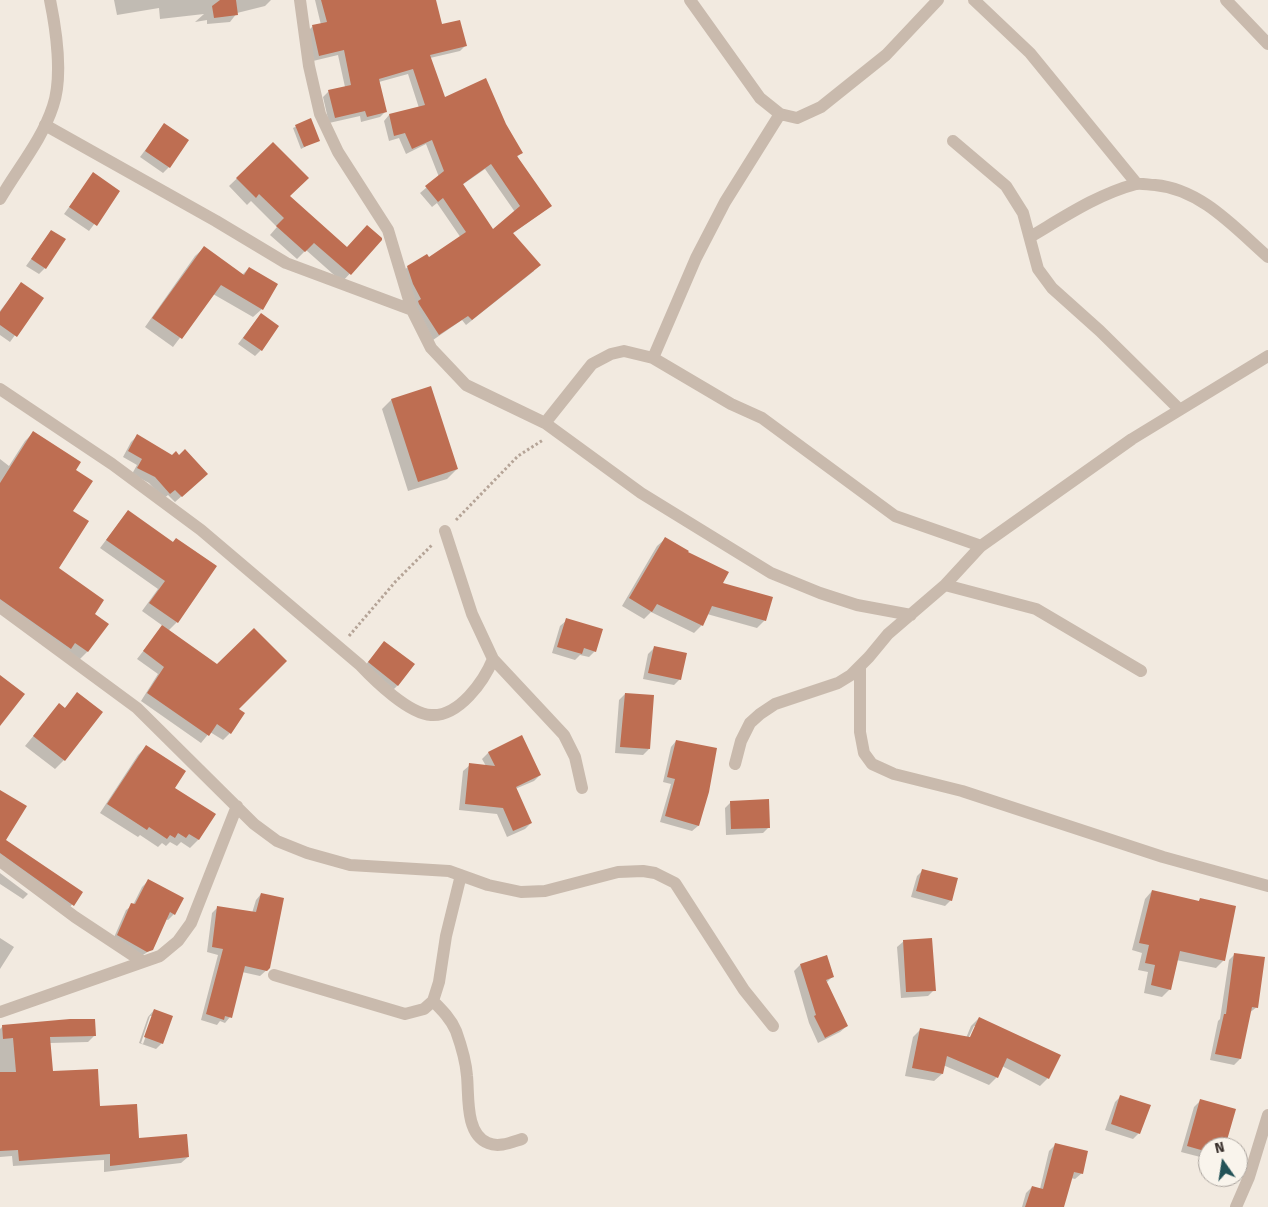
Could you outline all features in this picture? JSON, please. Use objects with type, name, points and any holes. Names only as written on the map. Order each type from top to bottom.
[{"type":"street","points":[[0,199],[45,125],[54,105],[57,80],[56,49],[50,0]]},
{"type":"street","points":[[300,0],[309,66],[320,114],[338,152],[388,230],[412,310],[431,348],[466,386],[545,423],[641,493],[771,573],[820,593],[857,605],[911,615]]},
{"type":"street","points":[[690,0],[760,98],[780,114],[797,118],[821,108],[886,55],[938,0]]},
{"type":"street","points":[[974,0],[1030,53],[1138,184]]},
{"type":"street","points":[[1226,0],[1268,44]]},
{"type":"street","points":[[653,358],[708,234],[725,202],[780,114]]},
{"type":"street","points":[[45,125],[216,221],[286,263],[412,310]]},
{"type":"street","points":[[953,141],[1006,186],[1024,213],[1038,269],[1052,288],[1100,331],[1178,409]]},
{"type":"street","points":[[1030,237],[1095,199],[1138,184],[1172,186],[1192,195],[1222,216],[1268,257]]},
{"type":"street","points":[[545,423],[592,364],[611,354],[624,352],[653,358],[732,404],[762,418],[895,516],[981,546]]},
{"type":"street","points":[[735,764],[747,729],[760,714],[775,704],[796,695],[838,683],[860,667],[888,634],[945,585],[981,546],[1132,439],[1178,409],[1268,356]]},
{"type":"street","points":[[0,389],[112,464],[201,530],[360,665],[377,682],[411,708],[432,715],[456,708],[486,676],[493,659]]},
{"type":"street","points":[[446,532],[472,614],[493,659],[564,735],[575,757],[582,788]]},
{"type":"street","points":[[945,585],[1036,609],[1141,671]]},
{"type":"street","points":[[0,606],[137,708],[254,824],[277,841],[307,853],[350,866],[449,870],[521,892],[546,891],[618,872],[643,871],[655,873],[675,884],[744,990],[773,1026]]},
{"type":"street","points":[[860,667],[860,732],[864,753],[872,764],[894,774],[971,794],[1163,857],[1268,886]]},
{"type":"street","points":[[0,1012],[160,956],[178,941],[191,923],[237,806]]},
{"type":"street","points":[[0,861],[75,917],[143,962]]},
{"type":"street","points":[[274,975],[405,1014],[424,1009],[432,1001],[439,982],[446,936],[461,875]]},
{"type":"street","points":[[432,1001],[447,1015],[456,1032],[467,1075],[468,1101],[474,1129],[489,1144],[502,1145],[522,1139]]},
{"type":"street","points":[[1236,1207],[1249,1177],[1268,1116]]},
{"type":"building","points":[[220,0],[236,0],[238,15],[214,18],[212,6]]},
{"type":"building","points":[[321,0],[436,0],[442,24],[460,20],[467,46],[430,55],[445,97],[486,78],[506,124],[523,153],[517,156],[552,206],[513,233],[541,265],[472,320],[468,316],[439,335],[419,304],[418,301],[421,299],[413,284],[407,266],[427,254],[429,257],[466,232],[443,198],[438,202],[425,186],[444,171],[432,140],[412,149],[405,133],[394,136],[389,114],[425,105],[413,69],[379,79],[387,112],[367,117],[365,111],[335,118],[328,90],[351,85],[344,50],[319,56],[312,25],[327,22]],"holes":[[[491,164],[520,206],[493,229],[463,184]]]},
{"type":"building","points":[[311,118],[320,141],[304,147],[295,125]]},
{"type":"building","points":[[164,123],[189,140],[170,168],[145,151]]},
{"type":"building","points":[[273,142],[309,178],[290,196],[347,247],[367,225],[382,238],[351,275],[314,243],[305,252],[276,226],[284,218],[259,194],[256,198],[236,178]]},
{"type":"building","points":[[93,172],[120,191],[97,226],[69,207]]},
{"type":"building","points":[[51,230],[66,239],[46,269],[31,259]]},
{"type":"building","points":[[204,246],[244,275],[249,267],[278,284],[263,310],[221,285],[182,339],[152,318]]},
{"type":"building","points":[[21,282],[44,298],[17,337],[0,325],[0,312]]},
{"type":"building","points":[[261,313],[279,326],[262,351],[243,338]]},
{"type":"building","points":[[431,386],[458,469],[418,482],[391,399]]},
{"type":"building","points":[[33,431],[81,462],[76,470],[93,481],[73,511],[89,521],[59,568],[104,600],[95,614],[109,624],[88,652],[75,643],[71,649],[0,599],[0,483]]},
{"type":"building","points":[[137,434],[172,455],[176,451],[179,455],[185,449],[208,474],[182,497],[175,490],[170,494],[155,477],[137,468],[142,459],[128,451]]},
{"type":"building","points":[[128,510],[173,542],[176,538],[217,566],[178,623],[149,603],[165,581],[106,540]]},
{"type":"building","points":[[665,537],[688,552],[729,572],[723,583],[773,597],[766,621],[712,606],[703,626],[657,604],[652,612],[629,598]]},
{"type":"building","points":[[566,618],[603,629],[596,652],[584,648],[582,654],[557,647]]},
{"type":"building","points":[[162,625],[217,664],[254,628],[287,661],[239,709],[245,713],[231,734],[217,724],[209,736],[147,693],[164,667],[143,651]]},
{"type":"building","points":[[384,641],[415,664],[398,686],[368,662]]},
{"type":"building","points":[[654,646],[687,653],[681,680],[648,673]]},
{"type":"building","points":[[0,675],[25,694],[0,726]]},
{"type":"building","points":[[77,692],[103,712],[65,761],[33,736],[59,703],[65,708]]},
{"type":"building","points":[[625,693],[654,695],[650,749],[620,747]]},
{"type":"building","points":[[522,735],[541,775],[516,787],[532,823],[513,831],[503,808],[465,804],[469,763],[495,766],[488,752]]},
{"type":"building","points":[[676,740],[717,748],[709,792],[699,826],[665,816],[675,779],[667,777]]},
{"type":"building","points":[[146,745],[186,771],[175,788],[216,814],[199,840],[189,834],[186,838],[178,833],[175,838],[170,835],[167,839],[149,827],[147,830],[107,804]]},
{"type":"building","points":[[0,790],[27,806],[6,840],[83,892],[74,906],[0,853]]},
{"type":"building","points":[[769,799],[770,828],[731,829],[730,801]]},
{"type":"building","points":[[922,869],[958,878],[952,901],[916,891]]},
{"type":"building","points":[[148,879],[184,898],[175,915],[170,912],[153,950],[147,952],[117,935],[131,903],[135,904]]},
{"type":"building","points":[[1152,890],[1199,901],[1200,898],[1236,906],[1225,961],[1180,951],[1171,990],[1151,985],[1155,965],[1145,963],[1149,945],[1139,943]]},
{"type":"building","points":[[261,893],[284,898],[270,968],[267,971],[245,966],[232,1018],[225,1016],[224,1020],[206,1014],[223,949],[212,947],[217,906],[256,912]]},
{"type":"building","points":[[932,938],[936,991],[906,992],[903,940]]},
{"type":"building","points":[[1234,953],[1265,957],[1258,1008],[1252,1007],[1241,1059],[1215,1054],[1224,1014],[1226,1014]]},
{"type":"building","points":[[827,955],[834,977],[826,980],[848,1026],[825,1038],[814,1016],[816,1015],[800,964]]},
{"type":"building","points":[[154,1009],[173,1016],[163,1044],[144,1037]]},
{"type":"building","points":[[979,1017],[1061,1055],[1049,1079],[1007,1058],[998,1078],[947,1056],[943,1074],[912,1068],[920,1028],[970,1037]]},
{"type":"building","points":[[70,1019],[95,1019],[96,1036],[50,1037],[53,1071],[98,1069],[100,1106],[137,1104],[139,1138],[187,1134],[189,1157],[110,1166],[110,1154],[19,1161],[18,1150],[0,1151],[0,1072],[16,1072],[13,1038],[3,1039],[2,1025]]},
{"type":"building","points":[[1120,1095],[1151,1105],[1140,1134],[1111,1124]]},
{"type":"building","points":[[1200,1099],[1236,1109],[1228,1137],[1198,1137],[1198,1149],[1187,1146]]},
{"type":"building","points":[[1055,1143],[1088,1151],[1083,1174],[1074,1172],[1064,1207],[1025,1207],[1032,1186],[1043,1189]]}]
